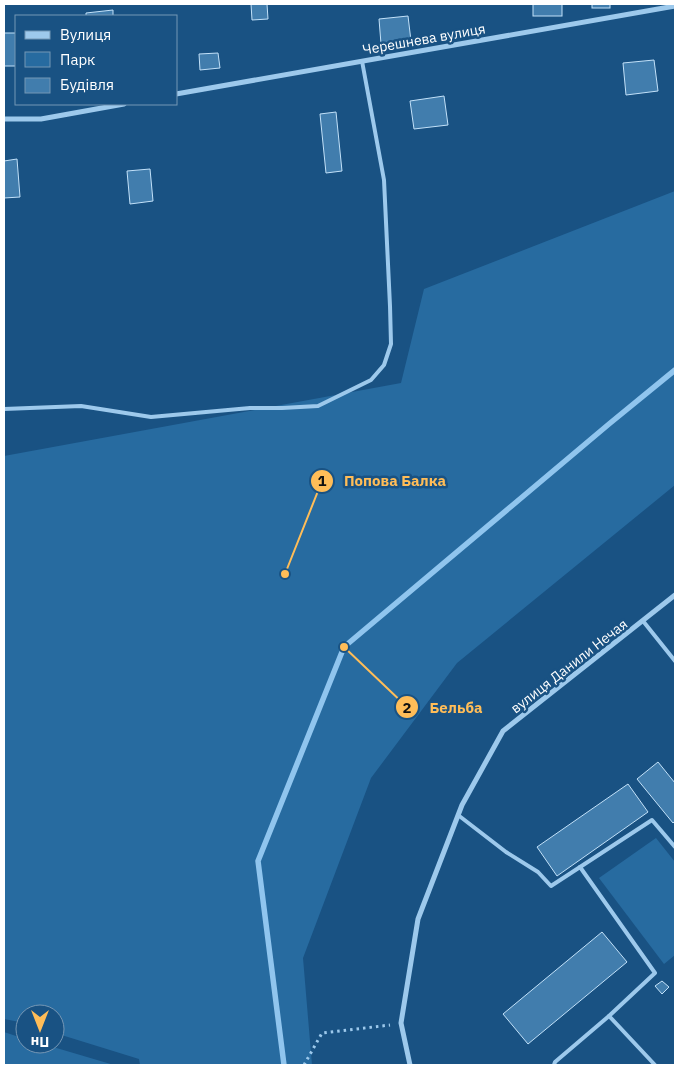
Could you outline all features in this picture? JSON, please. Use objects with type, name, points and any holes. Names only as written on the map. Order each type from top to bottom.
[{"type":"street","name":"Черешнева вулиця","points":[[178,94],[675,6]]},
{"type":"street","points":[[4,119],[41,118],[118,105]]},
{"type":"street","name":"вулиця Данили Нечая","points":[[401,1023],[418,919],[462,805],[504,731],[675,595]]},
{"type":"street","points":[[401,1023],[410,1065]]},
{"type":"lane","points":[[4,409],[81,406],[151,417],[250,408],[318,406],[371,380],[384,365],[391,344],[390,306],[384,180],[362,61]]},
{"type":"lane","points":[[643,622],[675,661]]},
{"type":"lane","points":[[458,815],[506,852],[538,872],[552,886],[652,820],[675,847]]},
{"type":"lane","points":[[554,1065],[555,1062],[609,1016],[655,972],[580,867]]},
{"type":"lane","points":[[609,1016],[655,1065]]},
{"type":"path","points":[[304,1065],[322,1034],[401,1023]]},
{"type":"green space","points":[[675,191],[675,485],[457,663],[371,778],[303,958],[312,1065],[140,1065],[139,1059],[65,1036],[65,1004],[15,1004],[15,1021],[4,1019],[4,456],[401,383],[424,289]]},
{"type":"green space","points":[[656,838],[675,862],[675,955],[664,964],[599,878]]},
{"type":"green space","points":[[4,1032],[15,1036],[15,1054],[65,1054],[65,1051],[114,1065],[4,1065]]},
{"type":"building","points":[[251,4],[267,4],[268,19],[252,20]]},
{"type":"building","points":[[533,4],[562,4],[562,16],[533,16]]},
{"type":"building","points":[[592,4],[610,4],[610,8],[592,8]]},
{"type":"building","points":[[113,10],[113,15],[86,15],[86,13]]},
{"type":"building","points":[[408,16],[411,41],[381,44],[379,19]]},
{"type":"building","points":[[4,33],[15,33],[15,66],[4,66]]},
{"type":"building","points":[[218,53],[220,68],[200,70],[199,54]]},
{"type":"building","points":[[654,60],[658,91],[626,95],[623,63]]},
{"type":"building","points":[[444,96],[448,125],[414,129],[410,101]]},
{"type":"building","points":[[336,112],[342,171],[326,173],[320,114]]},
{"type":"building","points":[[17,159],[20,197],[4,198],[4,161]]},
{"type":"building","points":[[150,169],[153,201],[130,204],[127,171]]},
{"type":"building","points":[[658,762],[675,783],[675,821],[673,823],[637,779]]},
{"type":"building","points":[[628,784],[648,812],[557,876],[537,847]]},
{"type":"building","points":[[602,932],[627,962],[528,1044],[503,1014]]},
{"type":"building","points":[[662,981],[669,987],[662,994],[655,986]]},
{"type":"waterway","points":[[284,1065],[258,861],[344,647],[675,370]]},
{"type":"place","name":"Попова Балка","points":[[285,574]]},
{"type":"place","name":"Бельба","points":[[344,647]]}]
